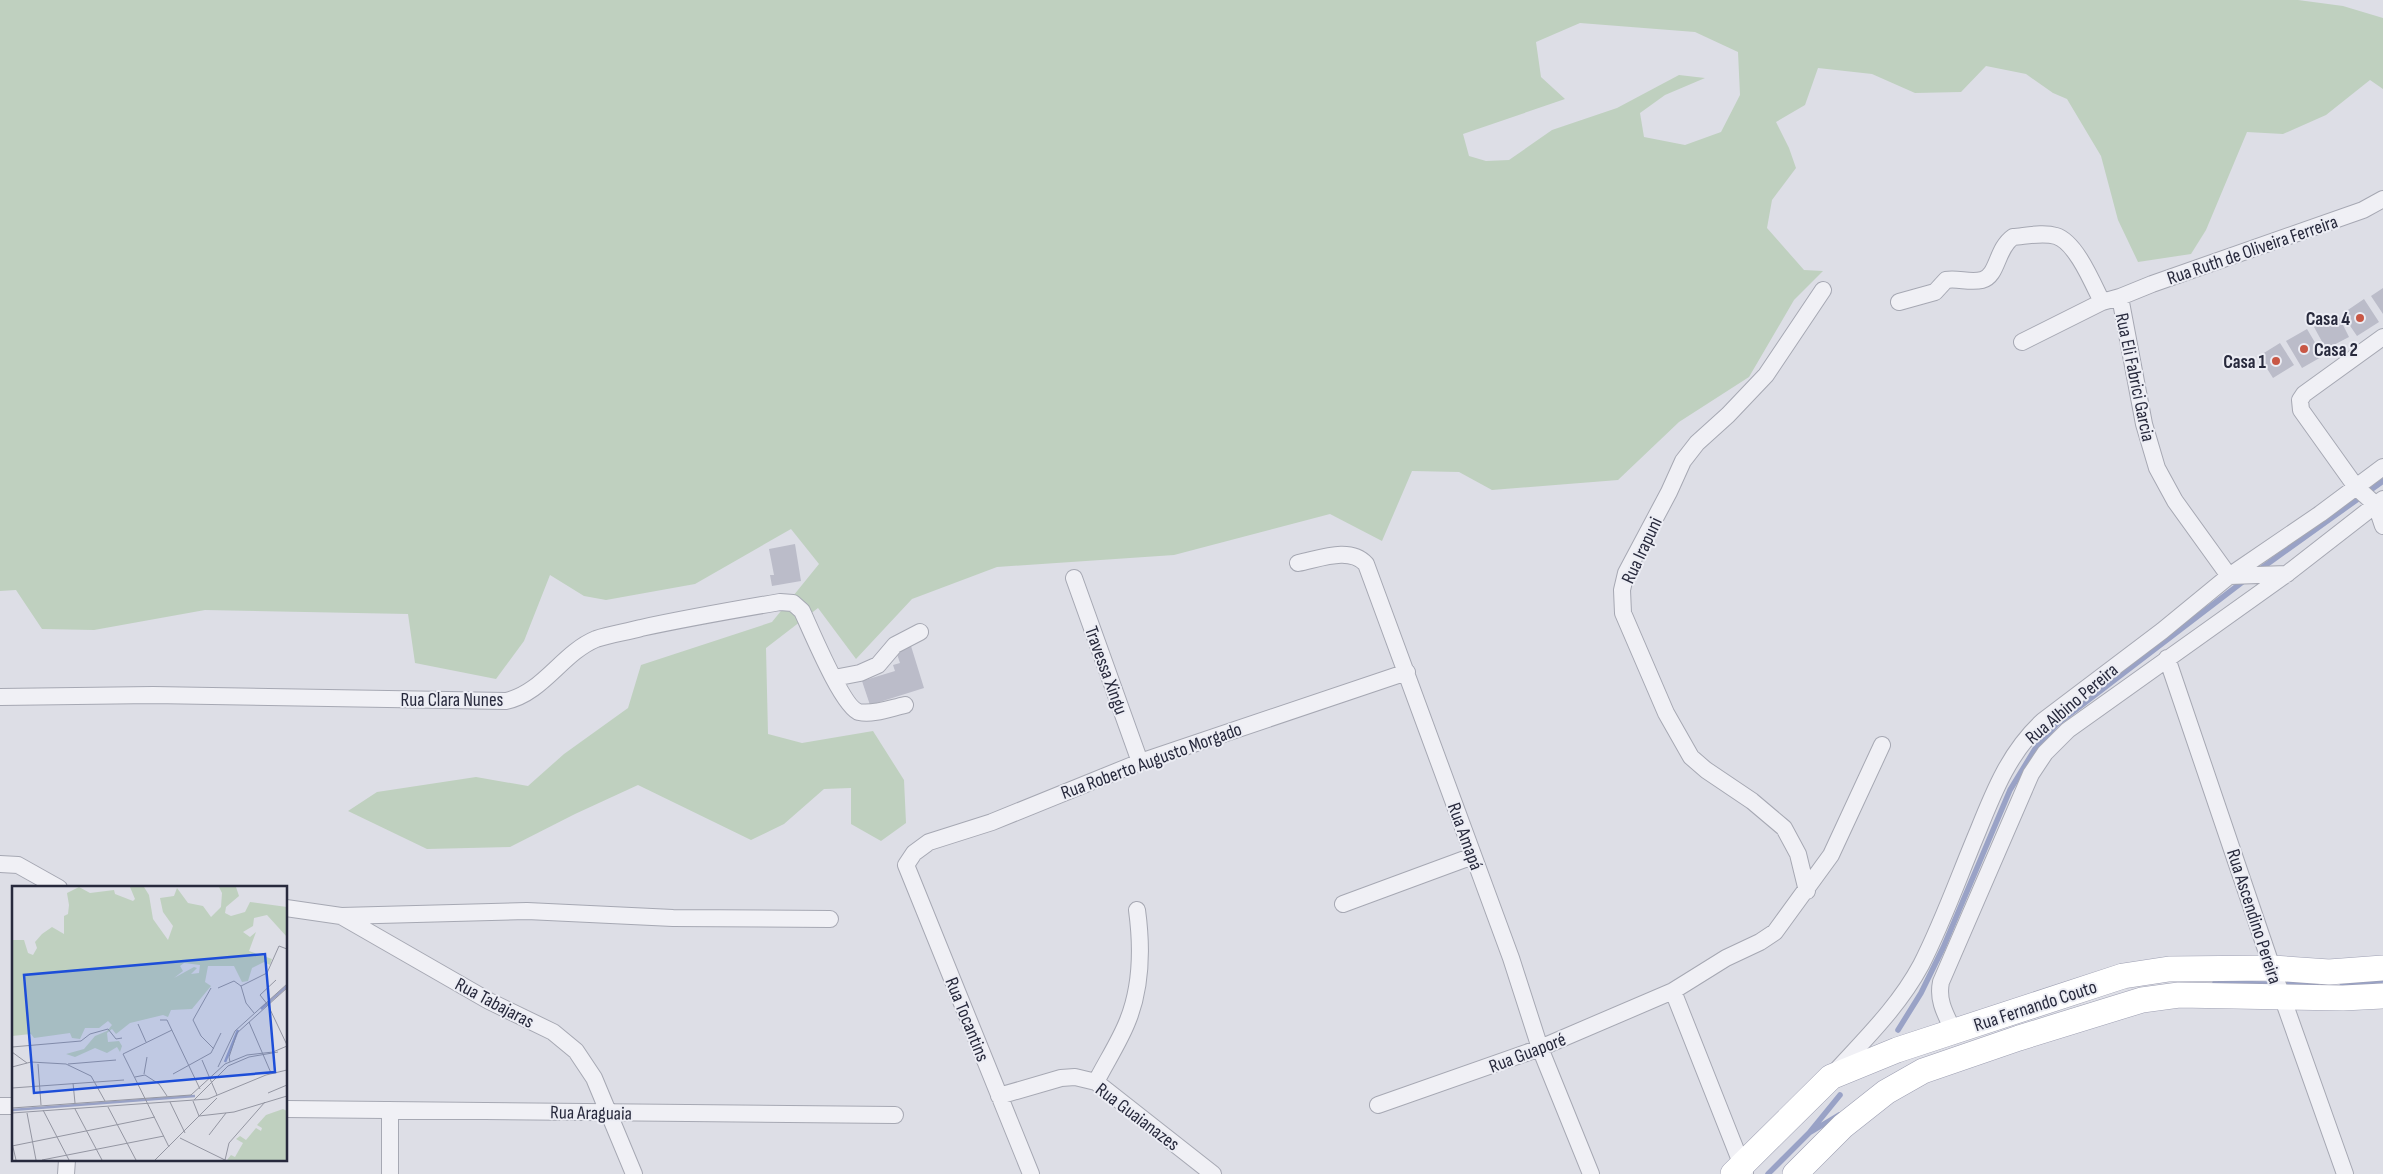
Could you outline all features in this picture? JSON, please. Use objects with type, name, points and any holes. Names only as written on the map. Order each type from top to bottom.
[{"type":"main road","name":"Rua Fernando Couto","points":[[1794,1174],[1843,1126],[1886,1092],[1923,1072],[2019,1038],[2142,1000],[2277,982],[2329,972],[2383,968]]},
{"type":"main road","name":"Rua Fernando Couto","points":[[1740,1171],[1830,1077],[1897,1050],[2123,976],[2169,969],[2277,982],[2343,998],[2383,996]]},
{"type":"street","name":"Rua Ruth de Oliveira Ferreira","points":[[2120,297],[2363,210],[2383,199]]},
{"type":"street","name":"Rua Eli Fabrici Garcia","points":[[1899,302],[1935,292],[1946,280],[1975,281],[1988,278],[2001,249],[2013,237],[2047,234],[2063,239],[2071,246],[2102,302],[2120,297],[2144,424],[2156,468],[2175,501],[2236,576]]},
{"type":"street","name":"Rua Irapuni","points":[[1807,891],[1798,854],[1784,828],[1752,801],[1706,770],[1691,756],[1666,713],[1626,621],[1623,613],[1622,590],[1626,573],[1665,500],[1683,461],[1697,443],[1728,415],[1766,375],[1823,290]]},
{"type":"street","points":[[2022,342],[2102,302]]},
{"type":"street","points":[[2383,337],[2304,394],[2300,400],[2301,410],[2369,496],[2383,526]]},
{"type":"street","name":"Rua Albino Pereira","points":[[1954,1032],[1940,1002],[1938,993],[1941,982],[2031,774],[2045,753],[2068,730],[2288,573],[2369,496],[2383,467]]},
{"type":"street","name":"Rua Albino Pereira","points":[[1830,1077],[1899,1001],[1920,966],[1992,796],[2010,762],[2026,738],[2043,721],[2236,576],[2369,496]]},
{"type":"street","name":"Rua Amapá","points":[[1298,563],[1346,554],[1361,558],[1366,564],[1511,958],[1540,1048],[1590,1174]]},
{"type":"street","points":[[2236,576],[2265,576],[2288,573]]},
{"type":"street","name":"Travessa Xingu","points":[[1074,578],[1140,762]]},
{"type":"street","name":"Rua Clara Nunes","points":[[0,697],[153,695],[506,701],[520,698],[529,692],[579,648],[597,639],[689,617],[780,602],[793,603],[802,611],[850,707],[858,712],[872,712],[905,705]]},
{"type":"street","points":[[834,678],[860,673],[878,665],[895,645],[920,632]]},
{"type":"street","name":"Rua Ascendino Pereira","points":[[2167,658],[2277,982],[2345,1174]]},
{"type":"street","name":"Rua Roberto Augusto Morgado","points":[[906,865],[914,853],[928,842],[992,822],[1140,762],[1406,672]]},
{"type":"street","name":"Rua Guaporé","points":[[1378,1105],[1540,1048],[1673,991],[1726,958],[1760,942],[1775,932],[1807,891],[1831,855],[1882,746]]},
{"type":"street","points":[[1344,904],[1472,856]]},
{"type":"street","points":[[0,864],[18,865],[55,886]]},
{"type":"street","name":"Rua Tocantins","points":[[906,865],[1031,1174]]},
{"type":"street","name":"Rua Tabajaras","points":[[288,908],[341,916],[490,1001],[553,1032],[576,1051],[594,1078],[634,1174]]},
{"type":"street","points":[[1096,1082],[1128,1021],[1137,990],[1141,940],[1137,910]]},
{"type":"street","points":[[341,916],[527,911],[673,918],[830,919]]},
{"type":"street","points":[[1673,991],[1740,1171]]},
{"type":"street","name":"Rua Guaianazes","points":[[1000,1096],[1061,1078],[1075,1077],[1096,1082],[1213,1174]]},
{"type":"street","name":"Rua Araguaia","points":[[288,1109],[895,1115]]},
{"type":"street","points":[[390,1110],[390,1174]]},
{"type":"green space","points":[[0,0],[2298,0],[2343,6],[2383,18],[2383,89],[2370,80],[2326,115],[2283,134],[2247,132],[2206,230],[2191,254],[2138,262],[2118,220],[2101,156],[2067,99],[2053,93],[2026,74],[1986,66],[1961,92],[1915,93],[1872,74],[1818,68],[1805,105],[1776,122],[1789,148],[1796,168],[1772,200],[1767,228],[1804,270],[1823,271],[1794,300],[1749,377],[1679,422],[1618,480],[1492,490],[1459,472],[1412,471],[1382,541],[1330,514],[1174,555],[997,567],[912,599],[856,659],[818,608],[766,648],[768,734],[802,743],[873,731],[904,780],[906,823],[881,841],[851,824],[851,788],[824,789],[784,824],[751,840],[638,785],[510,847],[427,849],[348,811],[377,792],[476,777],[528,786],[564,754],[628,708],[641,665],[772,622],[819,564],[791,529],[695,584],[606,600],[584,596],[550,575],[524,641],[496,679],[415,663],[408,614],[205,610],[94,630],[42,629],[16,590],[0,591]],"holes":[[[1580,23],[1695,32],[1738,52],[1740,95],[1721,132],[1685,145],[1644,137],[1640,113],[1665,95],[1705,78],[1679,75],[1617,108],[1552,130],[1509,160],[1486,161],[1469,156],[1463,134],[1565,99],[1541,77],[1536,42]]]},
{"type":"building","points":[[2383,288],[2383,314],[2371,296]]},
{"type":"building","name":"Casa 4","points":[[2364,299],[2379,322],[2357,336],[2342,314]]},
{"type":"building","points":[[2338,315],[2349,337],[2326,349],[2314,327]]},
{"type":"building","name":"Casa 2","points":[[2307,329],[2323,356],[2302,368],[2286,341]]},
{"type":"building","name":"Casa 1","points":[[2280,343],[2294,365],[2273,378],[2259,356]]},
{"type":"building","points":[[795,544],[801,581],[772,586],[770,575],[774,575],[769,549]]},
{"type":"building","points":[[911,646],[924,688],[870,705],[862,681],[895,671],[893,665],[900,663],[896,651]]},
{"type":"waterway","points":[[2259,570],[2383,481]]},
{"type":"waterway","points":[[1898,1030],[1921,993],[1943,948],[2010,790],[2035,749],[2057,724],[2245,580]]},
{"type":"waterway","points":[[2342,986],[2383,980]]},
{"type":"waterway","points":[[2215,983],[2316,985]]},
{"type":"waterway","points":[[1768,1174],[1809,1133],[1840,1095]]},
{"type":"waterway","points":[[1809,1133],[1839,1115]]},
{"type":"place","name":"Casa 4","points":[[2360,318]]},
{"type":"place","name":"Casa 2","points":[[2304,349]]},
{"type":"place","name":"Casa 1","points":[[2276,361]]}]
